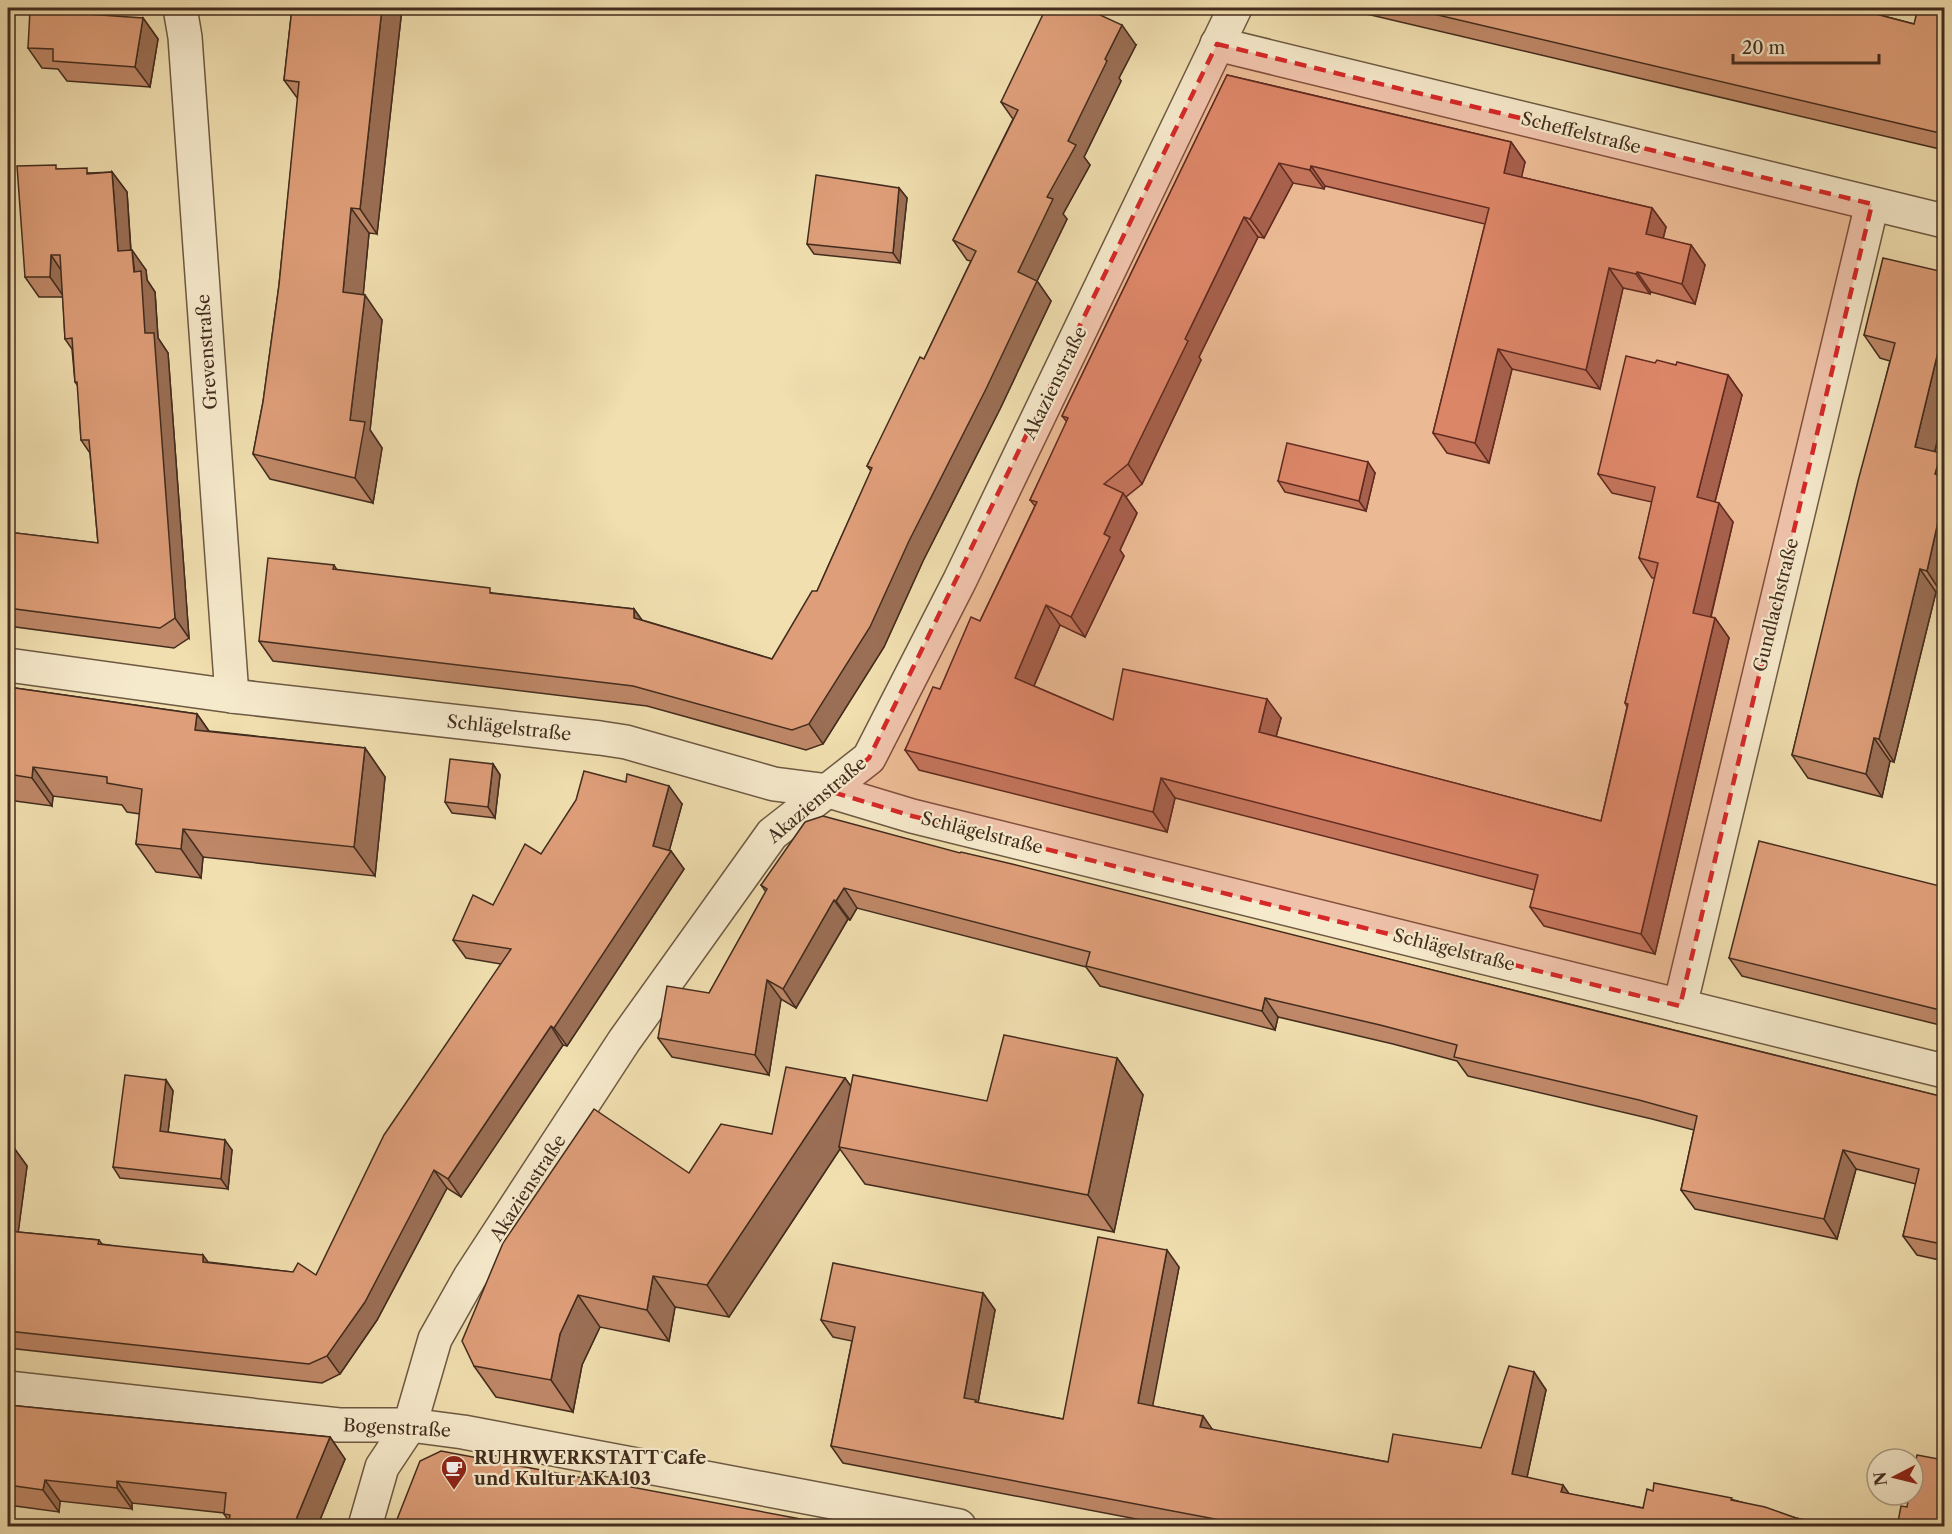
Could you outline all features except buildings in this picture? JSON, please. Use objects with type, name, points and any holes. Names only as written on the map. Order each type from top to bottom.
[{"type":"street","name":"Grevenstraße","points":[[180,8],[186,48],[232,696]]},
{"type":"street","name":"Akazienstraße","points":[[365,1527],[382,1467],[410,1425],[435,1339],[470,1277],[618,1051],[772,834],[869,758],[960,580],[1235,8]]},
{"type":"street","name":"Scheffelstraße","points":[[1217,44],[1944,221]]},
{"type":"street","name":"Gundlachstraße","points":[[1680,1006],[1872,204]]},
{"type":"street","name":"Schlägelstraße","points":[[8,665],[232,696],[626,742],[774,784],[829,791],[912,816],[1944,1071]]},
{"type":"street","name":"Bogenstraße","points":[[8,1388],[339,1425],[410,1425],[463,1432],[959,1527]]},
{"type":"highlighted area","points":[[1217,44],[1872,204],[1680,1006],[912,816],[829,791],[869,758]]},
{"type":"place","name":"RUHRWERKSTATT Cafe und Kultur AKA103","points":[[454,1491]]}]
